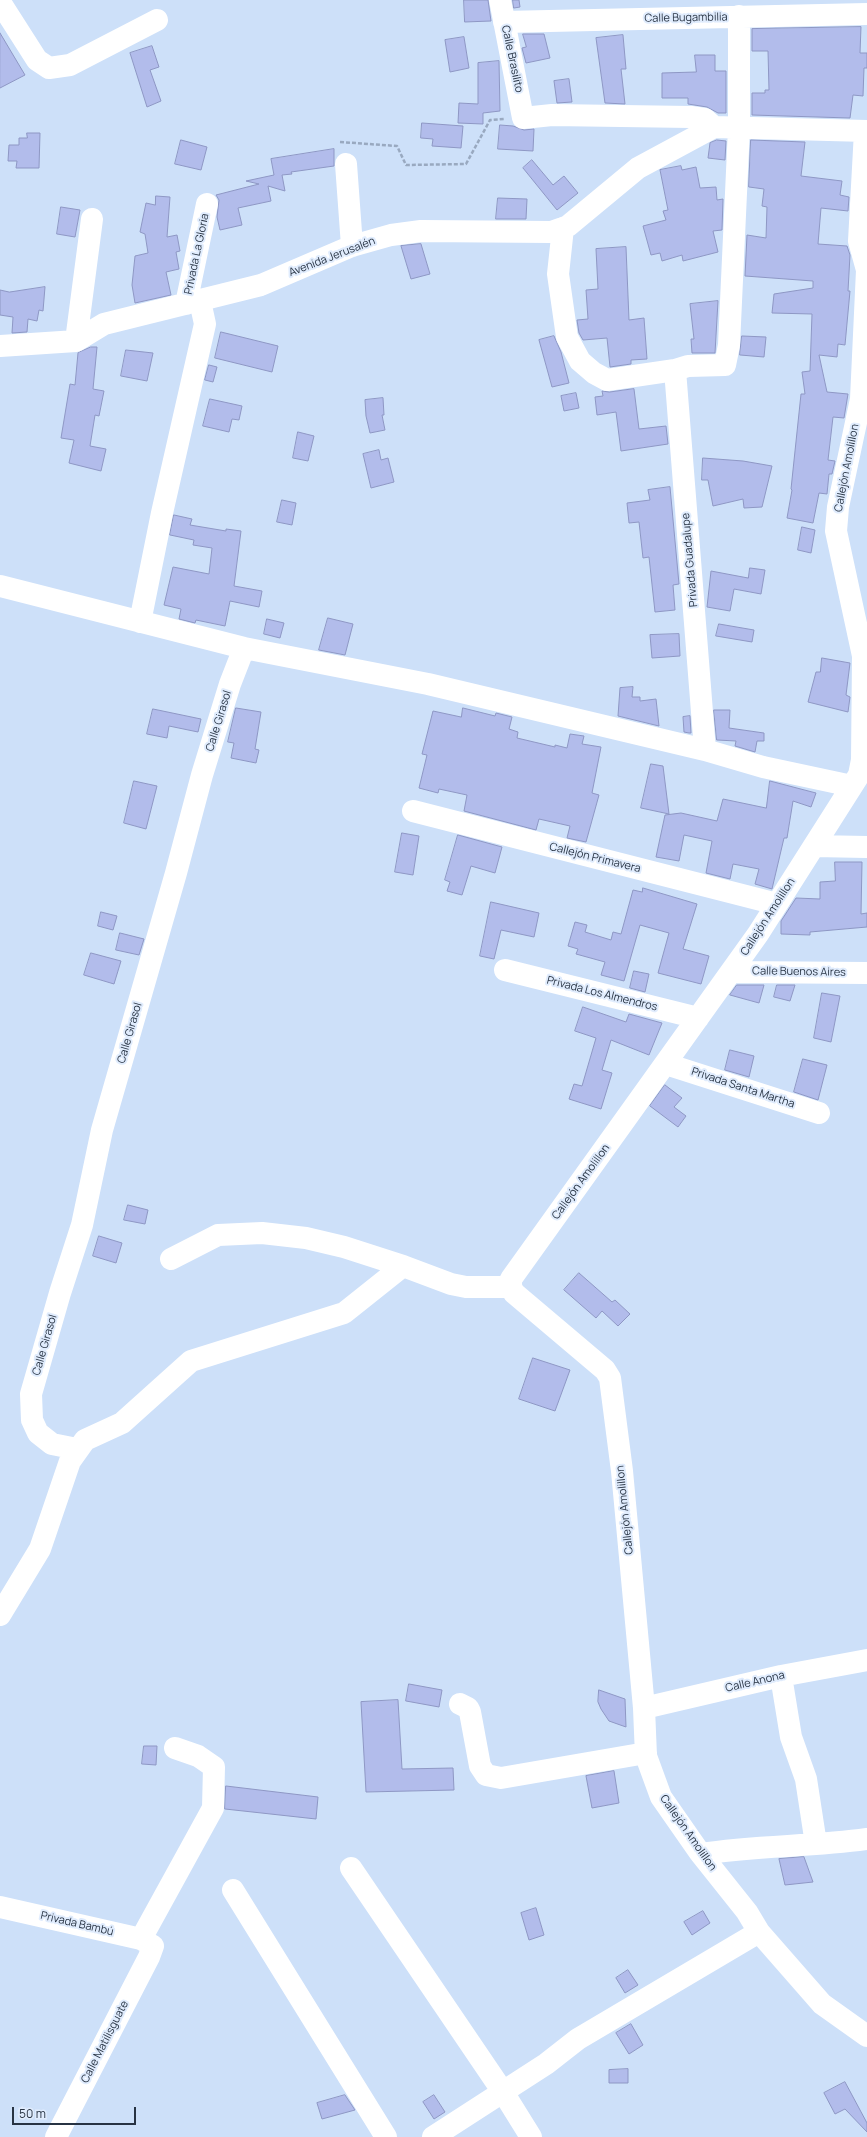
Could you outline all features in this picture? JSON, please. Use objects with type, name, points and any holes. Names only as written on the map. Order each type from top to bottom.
[{"type":"street","name":"Calle Brasilito","points":[[500,0],[523,118]]},
{"type":"street","points":[[0,2],[37,60],[49,68],[70,65],[157,20]]},
{"type":"street","name":"Calle Bugambilia","points":[[504,22],[867,14]]},
{"type":"street","points":[[563,228],[558,274],[561,310],[567,337],[580,361],[594,373],[607,380],[674,370],[688,366],[725,364],[729,344],[738,128],[739,16]]},
{"type":"street","points":[[523,118],[552,115],[691,117],[705,119],[714,127],[866,131]]},
{"type":"street","name":"Avenida Jerusalén","points":[[0,346],[76,341],[104,324],[261,285],[352,246],[391,235],[421,231],[551,232],[568,226],[638,168],[714,127]]},
{"type":"street","name":"Callejón Amolillon","points":[[866,131],[859,241],[867,270],[861,399],[838,507],[836,531],[863,656],[862,760],[859,775],[777,904],[731,972],[511,1279],[511,1287],[514,1293],[605,1370],[610,1378],[622,1471],[644,1708],[646,1753],[661,1796],[701,1854],[747,1912],[759,1932],[822,2004],[867,2036]]},
{"type":"street","points":[[346,164],[352,246]]},
{"type":"street","name":"Privada La Gloria","points":[[193,302],[208,204]]},
{"type":"street","points":[[76,341],[92,219]]},
{"type":"street","points":[[140,622],[162,513],[205,324],[193,302]]},
{"type":"street","name":"Privada Guadalupe","points":[[674,370],[705,750]]},
{"type":"street","points":[[0,586],[244,648],[428,684],[705,750],[763,767],[852,786]]},
{"type":"street","name":"Calle Girasol","points":[[77,1449],[52,1444],[38,1433],[32,1420],[31,1394],[60,1293],[82,1225],[102,1130],[176,873],[202,775],[230,684],[244,648]]},
{"type":"street","name":"Callejón Primavera","points":[[413,811],[777,904]]},
{"type":"street","points":[[814,846],[867,847]]},
{"type":"street","name":"Privada Los Almendros","points":[[505,970],[698,1018]]},
{"type":"street","name":"Calle Buenos Aires","points":[[731,972],[867,973]]},
{"type":"street","name":"Privada Santa Martha","points":[[666,1064],[819,1113]]},
{"type":"street","points":[[170,1259],[218,1235],[262,1233],[306,1238],[344,1248],[466,1288],[511,1287]]},
{"type":"street","points":[[0,1615],[40,1549],[70,1461],[77,1449],[85,1440],[122,1423],[191,1361],[344,1313],[402,1266]]},
{"type":"street","name":"Calle Anona","points":[[644,1708],[781,1676],[867,1660]]},
{"type":"street","points":[[781,1676],[791,1737],[806,1779],[816,1844]]},
{"type":"street","points":[[460,1704],[468,1708],[470,1712],[480,1766],[486,1775],[501,1778],[646,1753]]},
{"type":"street","name":"Calle Matilisguate","points":[[56,2137],[149,1957],[147,1942],[213,1808],[214,1767],[198,1756],[175,1748]]},
{"type":"street","points":[[701,1854],[733,1849],[867,1839]]},
{"type":"street","points":[[351,1868],[503,2092],[531,2137]]},
{"type":"street","points":[[233,1890],[386,2137]]},
{"type":"street","name":"Privada Bambú","points":[[0,1907],[147,1942]]},
{"type":"street","points":[[433,2137],[546,2064],[578,2039],[759,1932]]},
{"type":"path","points":[[340,142],[397,146],[406,165],[466,164],[490,120],[523,118]]},
{"type":"building","points":[[464,0],[488,0],[491,21],[465,22]]},
{"type":"building","points":[[513,0],[519,0],[520,7],[514,8]]},
{"type":"building","points":[[861,27],[860,53],[867,53],[867,68],[864,68],[863,96],[853,95],[850,118],[752,115],[752,93],[765,93],[765,90],[769,90],[768,51],[752,51],[752,29]]},
{"type":"building","points":[[0,33],[25,75],[0,88]]},
{"type":"building","points":[[523,34],[544,34],[550,58],[526,63],[522,48],[526,47]]},
{"type":"building","points":[[623,35],[626,69],[621,69],[625,104],[605,103],[596,38]]},
{"type":"building","points":[[464,37],[469,68],[450,72],[445,40]]},
{"type":"building","points":[[152,46],[159,67],[150,70],[161,101],[147,107],[130,53]]},
{"type":"building","points":[[695,55],[715,55],[715,71],[726,71],[726,113],[718,113],[707,107],[688,104],[688,98],[662,98],[662,73],[696,72]]},
{"type":"building","points":[[499,61],[500,111],[483,113],[483,124],[458,123],[459,103],[478,104],[478,63]]},
{"type":"building","points":[[569,79],[572,102],[557,103],[554,81]]},
{"type":"building","points":[[422,123],[463,126],[461,148],[432,146],[433,139],[421,138]]},
{"type":"building","points":[[500,125],[513,126],[524,130],[534,129],[533,151],[498,149]]},
{"type":"building","points":[[27,133],[40,133],[39,168],[16,168],[17,161],[8,161],[9,145],[19,145],[19,138],[27,138]]},
{"type":"building","points":[[181,140],[207,147],[201,170],[175,164]]},
{"type":"building","points":[[717,140],[726,141],[725,160],[708,158],[710,143]]},
{"type":"building","points":[[751,140],[805,142],[801,176],[842,181],[840,195],[849,197],[848,211],[821,208],[818,244],[847,246],[850,255],[848,291],[850,291],[845,345],[838,344],[837,357],[819,355],[827,392],[848,394],[844,418],[833,417],[828,460],[835,461],[832,474],[829,474],[827,494],[819,493],[813,523],[787,518],[792,490],[801,394],[805,394],[802,372],[810,371],[812,314],[772,313],[774,294],[813,288],[813,281],[745,276],[747,235],[766,238],[767,207],[762,206],[764,189],[749,187]]},
{"type":"building","points":[[334,149],[334,166],[291,172],[292,174],[282,175],[285,191],[268,186],[271,201],[238,208],[242,225],[220,230],[217,217],[219,200],[216,195],[259,184],[246,181],[274,175],[271,159]]},
{"type":"building","points":[[532,160],[553,185],[564,176],[578,193],[557,210],[523,168]]},
{"type":"building","points":[[681,166],[682,170],[696,167],[700,188],[716,187],[717,200],[723,199],[722,230],[713,231],[718,252],[683,261],[682,255],[662,261],[660,253],[651,255],[643,226],[666,220],[663,211],[668,210],[660,170]]},
{"type":"building","points":[[156,196],[170,197],[167,237],[177,235],[180,251],[176,252],[179,269],[166,272],[171,295],[135,303],[132,285],[135,256],[148,253],[145,234],[140,232],[146,203],[155,205]]},
{"type":"building","points":[[498,198],[527,199],[526,219],[496,219]]},
{"type":"building","points":[[61,207],[80,210],[75,237],[57,234]]},
{"type":"building","points":[[421,244],[430,274],[411,279],[401,246]]},
{"type":"building","points":[[626,247],[629,320],[644,318],[647,359],[631,360],[631,364],[610,367],[607,338],[583,340],[579,333],[577,320],[588,319],[586,290],[598,289],[596,249]]},
{"type":"building","points":[[45,287],[43,311],[39,310],[37,321],[28,319],[27,332],[12,333],[13,317],[0,315],[0,290],[9,292]]},
{"type":"building","points":[[718,301],[715,353],[692,353],[691,339],[694,339],[690,304]]},
{"type":"building","points":[[221,332],[278,346],[272,372],[215,358]]},
{"type":"building","points":[[554,336],[561,352],[569,383],[552,387],[539,340]]},
{"type":"building","points":[[742,336],[766,337],[764,357],[740,355]]},
{"type":"building","points":[[91,347],[97,347],[93,389],[104,391],[99,416],[95,415],[90,446],[106,449],[101,471],[69,463],[74,440],[61,438],[70,384],[75,385],[78,353]]},
{"type":"building","points":[[126,350],[153,353],[147,381],[121,376]]},
{"type":"building","points":[[209,365],[217,367],[213,382],[205,380]]},
{"type":"building","points":[[634,389],[639,429],[666,426],[668,444],[621,451],[616,412],[597,415],[595,397],[603,396],[602,391],[609,392]]},
{"type":"building","points":[[576,393],[579,408],[564,411],[561,396]]},
{"type":"building","points":[[383,398],[384,415],[382,415],[385,430],[370,433],[366,416],[365,400]]},
{"type":"building","points":[[210,399],[242,406],[239,420],[232,419],[229,432],[203,426]]},
{"type":"building","points":[[298,432],[314,436],[308,461],[293,458]]},
{"type":"building","points":[[379,450],[381,460],[388,458],[394,482],[371,488],[363,454]]},
{"type":"building","points":[[703,458],[743,461],[772,466],[762,507],[744,508],[743,499],[713,506],[708,480],[702,480]]},
{"type":"building","points":[[670,487],[679,584],[673,585],[675,610],[655,612],[649,557],[643,558],[639,522],[629,523],[627,503],[650,500],[648,490]]},
{"type":"building","points":[[282,500],[296,503],[292,525],[277,522]]},
{"type":"building","points":[[174,515],[192,519],[190,525],[226,531],[226,529],[241,531],[234,586],[262,591],[259,607],[230,601],[225,626],[196,620],[195,623],[179,619],[181,609],[164,605],[173,567],[209,574],[212,548],[193,545],[194,540],[170,535]]},
{"type":"building","points":[[802,527],[815,530],[811,553],[798,550]]},
{"type":"building","points":[[750,568],[765,570],[761,594],[734,589],[730,611],[707,607],[711,571],[748,578]]},
{"type":"building","points":[[328,618],[353,624],[345,655],[319,650]]},
{"type":"building","points":[[267,619],[284,623],[280,638],[264,634]]},
{"type":"building","points":[[719,624],[754,630],[752,642],[716,636]]},
{"type":"building","points":[[679,634],[680,656],[652,658],[650,635]]},
{"type":"building","points":[[822,658],[850,663],[846,695],[850,697],[848,712],[808,702],[816,672],[820,672]]},
{"type":"building","points":[[633,687],[632,697],[640,697],[640,701],[656,699],[659,726],[618,716],[620,688]]},
{"type":"building","points":[[236,708],[261,712],[255,749],[259,750],[256,763],[231,758],[234,743],[228,742]]},
{"type":"building","points":[[463,708],[495,716],[496,713],[512,717],[509,729],[518,732],[517,738],[555,747],[555,745],[567,748],[570,734],[584,736],[582,744],[601,747],[592,793],[599,795],[586,842],[567,838],[570,826],[539,819],[536,830],[464,811],[467,795],[439,789],[438,793],[419,788],[427,755],[422,754],[433,711],[461,717]]},
{"type":"building","points":[[153,709],[201,719],[198,732],[169,726],[167,738],[147,734]]},
{"type":"building","points":[[714,710],[730,710],[729,728],[764,733],[764,741],[757,741],[755,752],[735,746],[736,741],[717,740]]},
{"type":"building","points":[[690,716],[691,733],[684,732],[683,717]]},
{"type":"building","points":[[651,764],[663,766],[669,814],[641,808]]},
{"type":"building","points":[[134,781],[157,786],[146,829],[124,823]]},
{"type":"building","points":[[770,781],[816,793],[811,807],[793,801],[787,838],[784,838],[772,889],[755,884],[759,869],[733,864],[730,879],[706,873],[712,841],[684,835],[679,861],[656,857],[665,815],[681,813],[717,821],[723,799],[766,808]]},
{"type":"building","points":[[402,833],[419,836],[413,875],[395,872]]},
{"type":"building","points":[[458,835],[502,847],[495,873],[471,866],[462,895],[447,891],[450,882],[445,880]]},
{"type":"building","points":[[835,862],[862,862],[861,914],[867,913],[867,927],[810,932],[810,935],[781,934],[781,921],[796,898],[820,899],[820,882],[835,881]]},
{"type":"building","points":[[643,888],[697,904],[683,949],[709,956],[701,984],[658,973],[669,933],[640,925],[624,981],[601,975],[605,962],[576,954],[578,949],[568,946],[575,922],[587,925],[585,932],[611,940],[613,932],[621,934],[633,890],[642,892]]},
{"type":"building","points":[[491,902],[539,913],[534,937],[501,930],[494,959],[480,956]]},
{"type":"building","points":[[101,912],[117,916],[113,930],[98,926]]},
{"type":"building","points":[[120,933],[144,939],[139,955],[116,950]]},
{"type":"building","points":[[91,953],[121,961],[114,984],[84,975]]},
{"type":"building","points":[[634,971],[649,974],[645,992],[630,988]]},
{"type":"building","points":[[737,985],[764,985],[759,1003],[730,995]]},
{"type":"building","points":[[777,985],[795,985],[790,1001],[774,997]]},
{"type":"building","points":[[822,993],[840,996],[831,1042],[814,1038]]},
{"type":"building","points":[[583,1007],[626,1022],[629,1014],[662,1023],[649,1055],[611,1040],[602,1070],[612,1073],[601,1109],[569,1099],[574,1084],[582,1086],[596,1038],[575,1031]]},
{"type":"building","points":[[730,1050],[754,1056],[749,1077],[725,1070]]},
{"type":"building","points":[[803,1059],[827,1065],[818,1100],[794,1092]]},
{"type":"building","points":[[665,1085],[682,1098],[674,1107],[686,1116],[678,1127],[650,1106]]},
{"type":"building","points":[[128,1205],[148,1210],[145,1224],[124,1220]]},
{"type":"building","points":[[99,1236],[122,1243],[116,1263],[93,1256]]},
{"type":"building","points":[[579,1273],[612,1302],[615,1300],[630,1314],[618,1326],[602,1311],[596,1318],[564,1290]]},
{"type":"building","points":[[533,1358],[570,1370],[555,1411],[519,1399]]},
{"type":"building","points":[[409,1684],[442,1690],[439,1707],[406,1701]]},
{"type":"building","points":[[599,1690],[625,1699],[626,1727],[609,1721],[598,1702]]},
{"type":"building","points":[[398,1700],[402,1769],[453,1768],[454,1790],[366,1792],[361,1702]]},
{"type":"building","points":[[144,1746],[157,1746],[156,1765],[142,1764]]},
{"type":"building","points":[[614,1771],[619,1803],[592,1808],[586,1776]]},
{"type":"building","points":[[226,1786],[318,1797],[316,1819],[225,1809]]},
{"type":"building","points":[[804,1857],[813,1882],[785,1885],[779,1859]]},
{"type":"building","points":[[536,1908],[544,1935],[529,1940],[521,1913]]},
{"type":"building","points":[[703,1911],[710,1923],[692,1935],[684,1922]]},
{"type":"building","points":[[628,1970],[638,1985],[625,1993],[616,1978]]},
{"type":"building","points":[[631,2024],[643,2045],[629,2054],[616,2033]]},
{"type":"building","points":[[628,2069],[628,2083],[609,2083],[609,2070]]},
{"type":"building","points":[[845,2082],[867,2123],[867,2132],[845,2109],[835,2114],[824,2093]]},
{"type":"building","points":[[345,2095],[355,2110],[322,2119],[317,2103]]},
{"type":"building","points":[[434,2095],[445,2112],[434,2119],[423,2102]]}]
